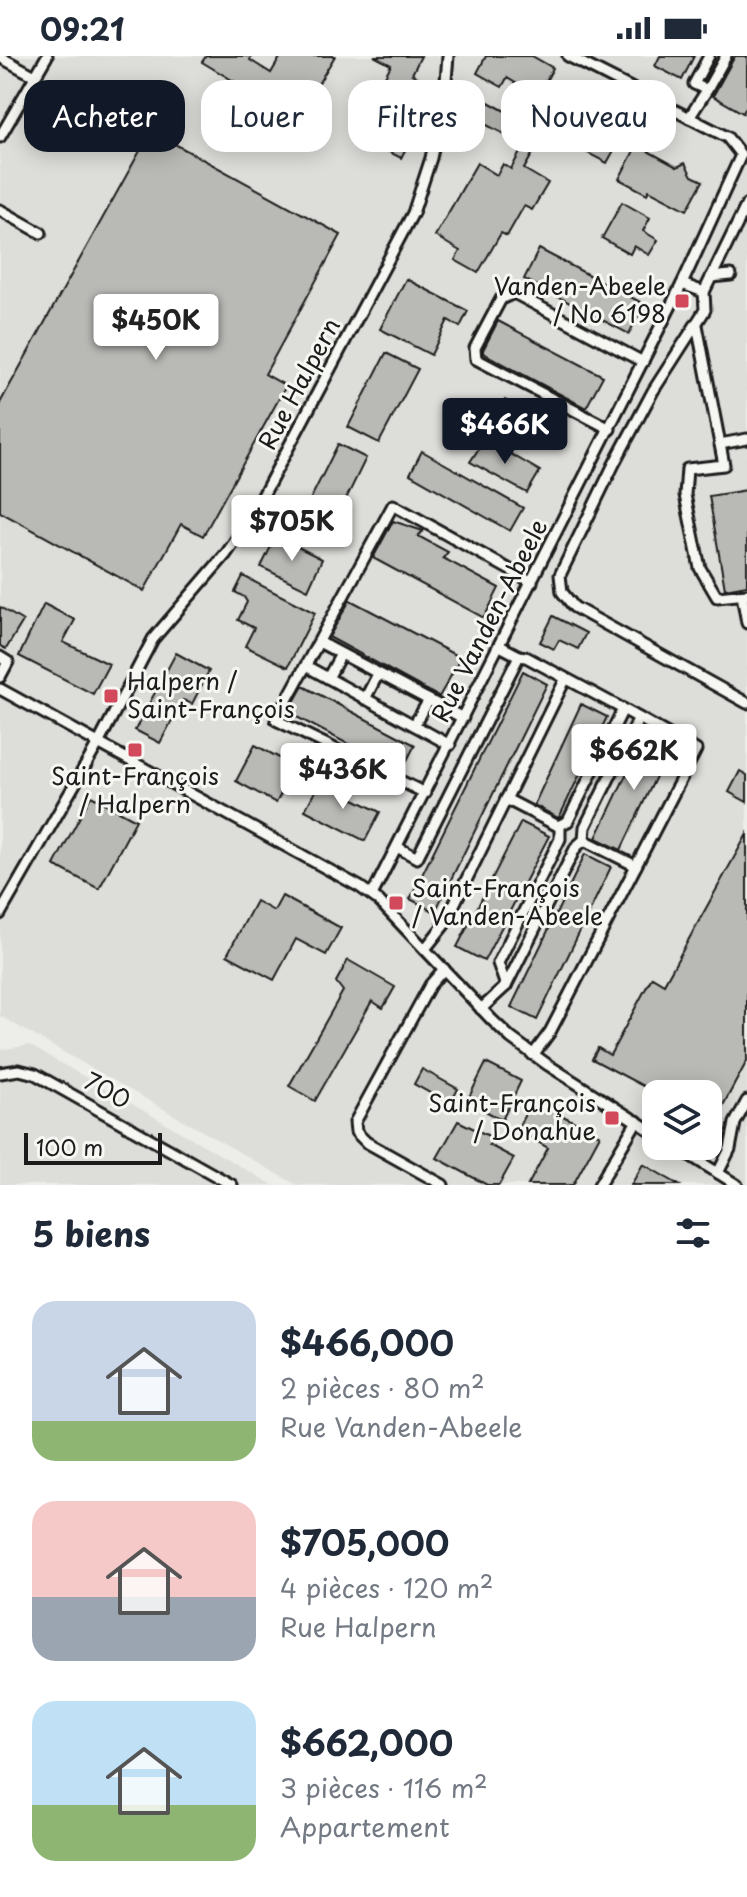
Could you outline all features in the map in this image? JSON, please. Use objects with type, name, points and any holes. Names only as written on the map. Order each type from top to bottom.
[{"type":"street","points":[[0,137],[47,56]]},
{"type":"street","name":"Rue Halpern","points":[[0,914],[99,742],[153,639],[226,554],[251,518],[413,213],[434,145],[445,93],[448,56]]},
{"type":"street","points":[[568,56],[727,137],[741,155]]},
{"type":"street","points":[[707,90],[694,84],[709,56]]},
{"type":"street","points":[[689,118],[726,56]]},
{"type":"street","points":[[0,57],[35,76]]},
{"type":"street","name":"Rue Vanden-Abeele","points":[[372,895],[610,429],[747,145]]},
{"type":"street","points":[[747,204],[704,292],[705,310],[653,391],[560,575],[562,592],[574,607],[747,703]]},
{"type":"street","points":[[0,210],[41,233]]},
{"type":"street","points":[[711,277],[731,275]]},
{"type":"street","points":[[682,284],[704,292]]},
{"type":"street","points":[[610,429],[476,359],[475,348],[501,299],[514,293],[643,362]]},
{"type":"street","points":[[697,325],[724,465],[687,469],[685,495],[700,568],[717,597],[744,594],[747,623]]},
{"type":"street","points":[[720,444],[747,439]]},
{"type":"street","points":[[599,450],[614,464]]},
{"type":"street","points":[[425,793],[276,720],[393,505],[532,582]]},
{"type":"street","points":[[319,642],[463,718]]},
{"type":"street","points":[[500,646],[526,657],[696,750],[550,1032],[533,1055]]},
{"type":"street","points":[[328,678],[341,654]]},
{"type":"street","points":[[397,847],[417,858],[519,656]]},
{"type":"street","points":[[0,657],[8,662],[0,677]]},
{"type":"street","points":[[306,666],[450,745]]},
{"type":"street","points":[[365,699],[378,674]]},
{"type":"street","points":[[425,949],[444,925],[565,680]]},
{"type":"street","points":[[0,689],[372,895],[501,1029],[533,1055],[642,1124]]},
{"type":"street","points":[[414,725],[429,700]]},
{"type":"street","points":[[506,986],[498,963],[560,839],[560,827],[568,821],[623,709]]},
{"type":"street","points":[[481,1009],[506,986],[576,847],[584,840],[585,827],[639,718]]},
{"type":"street","points":[[441,762],[460,773]]},
{"type":"street","points":[[506,799],[560,827]]},
{"type":"street","points":[[419,805],[438,816]]},
{"type":"street","points":[[584,840],[636,866]]},
{"type":"street","points":[[443,1185],[366,1142],[356,1132],[355,1122],[430,985],[444,969]]},
{"type":"street","name":"700","points":[[0,1073],[19,1070],[35,1074],[232,1185]]},
{"type":"street","points":[[718,1173],[730,1149],[735,1123],[747,1101]]},
{"type":"street","points":[[599,1185],[637,1121]]},
{"type":"street","points":[[697,1160],[737,1185]]},
{"type":"shaded area","points":[[0,56],[747,56],[747,1185],[297,1185],[0,1016]]},
{"type":"shaded area","points":[[29,1045],[273,1185],[0,1185],[0,1050]]},
{"type":"building","points":[[206,56],[252,56],[250,60],[271,73],[281,56],[335,56],[321,80],[232,80],[202,62]]},
{"type":"building","points":[[374,56],[421,56],[412,74],[421,79],[383,80],[391,65]]},
{"type":"building","points":[[486,56],[532,56],[553,68],[547,80],[507,78],[501,80],[501,86],[477,73]]},
{"type":"building","points":[[660,56],[694,56],[682,80],[655,66]]},
{"type":"building","points":[[735,56],[747,56],[747,105],[743,113],[713,96]]},
{"type":"building","points":[[485,100],[501,109],[501,132],[485,124]]},
{"type":"building","points":[[185,150],[341,235],[265,374],[286,386],[203,536],[181,524],[144,591],[0,512],[0,403],[139,152]]},
{"type":"building","points":[[389,152],[404,152],[401,158]]},
{"type":"building","points":[[520,152],[531,152],[524,169],[548,183],[532,210],[524,206],[507,236],[501,233],[478,273],[455,260],[460,251],[435,236],[477,163],[497,175],[503,164],[511,169]]},
{"type":"building","points":[[586,152],[613,152],[607,163]]},
{"type":"building","points":[[633,152],[650,152],[677,167],[685,163],[692,176],[703,181],[687,210],[649,190],[647,194],[619,179]]},
{"type":"building","points":[[622,202],[650,218],[643,231],[658,240],[649,255],[634,246],[630,254],[602,238]]},
{"type":"building","points":[[539,249],[644,304],[629,334],[524,279]]},
{"type":"building","points":[[406,279],[468,311],[460,327],[448,320],[431,355],[380,329]]},
{"type":"building","points":[[498,321],[603,376],[586,408],[483,353]]},
{"type":"building","points":[[386,353],[418,369],[379,443],[348,427]]},
{"type":"building","points":[[505,400],[551,426],[541,443],[525,434],[521,440],[492,424]]},
{"type":"building","points":[[485,439],[540,471],[527,493],[470,462]]},
{"type":"building","points":[[338,444],[366,458],[328,536],[299,522]]},
{"type":"building","points":[[422,451],[523,508],[510,531],[410,474]]},
{"type":"building","points":[[747,490],[747,585],[725,589],[709,496]]},
{"type":"building","points":[[393,521],[423,531],[418,536],[448,552],[443,558],[499,588],[484,618],[373,558]]},
{"type":"building","points":[[276,536],[322,559],[308,590],[261,567]]},
{"type":"building","points":[[243,576],[315,613],[288,667],[245,646],[254,628],[238,620],[247,602],[235,592]]},
{"type":"building","points":[[350,600],[461,658],[439,697],[329,637]]},
{"type":"building","points":[[44,604],[75,620],[63,642],[109,664],[93,694],[19,656]]},
{"type":"building","points":[[0,607],[23,621],[6,649],[0,646]]},
{"type":"building","points":[[553,616],[586,633],[578,649],[559,640],[554,649],[540,642]]},
{"type":"building","points":[[176,653],[209,671],[192,704],[183,700],[160,743],[135,730]]},
{"type":"building","points":[[523,671],[547,684],[435,912],[410,899]]},
{"type":"building","points":[[303,686],[415,745],[401,772],[291,714],[289,711]]},
{"type":"building","points":[[581,704],[607,717],[558,818],[534,805]]},
{"type":"building","points":[[646,733],[671,745],[621,850],[596,838]]},
{"type":"building","points":[[255,745],[291,764],[293,772],[276,803],[236,781]]},
{"type":"building","points":[[740,771],[747,775],[747,802],[729,792]]},
{"type":"building","points":[[320,782],[380,812],[365,841],[305,810]]},
{"type":"building","points":[[91,796],[136,820],[99,889],[54,865]]},
{"type":"building","points":[[521,822],[549,836],[484,961],[457,947]]},
{"type":"building","points":[[747,834],[747,1061],[722,1107],[722,1080],[642,1080],[642,1086],[592,1059],[598,1048],[610,1055],[652,977],[664,984]]},
{"type":"building","points":[[585,854],[611,867],[537,1020],[511,1007]]},
{"type":"building","points":[[282,896],[341,928],[326,955],[296,939],[274,980],[227,955],[256,901],[274,911]]},
{"type":"building","points":[[348,960],[395,987],[383,1008],[372,1001],[315,1101],[289,1086],[343,991],[336,982]]},
{"type":"building","points":[[486,1063],[521,1081],[502,1120],[467,1101]]},
{"type":"building","points":[[422,1069],[458,1089],[448,1108],[435,1101],[437,1097],[414,1084]]},
{"type":"building","points":[[532,1100],[600,1135],[573,1185],[528,1185],[548,1148],[517,1130]]},
{"type":"building","points":[[458,1121],[493,1138],[489,1145],[514,1158],[499,1185],[487,1185],[437,1158]]},
{"type":"building","points":[[643,1164],[679,1185],[631,1185]]},
{"type":"place","name":"Vanden-Abeele / No 6198","points":[[682,301]]},
{"type":"place","name":"Halpern / Saint-François","points":[[111,696]]},
{"type":"place","name":"Saint-François / Halpern","points":[[135,750]]},
{"type":"place","name":"Saint-François / Vanden-Abeele","points":[[396,903]]},
{"type":"place","name":"Saint-François / Donahue","points":[[612,1118]]}]
